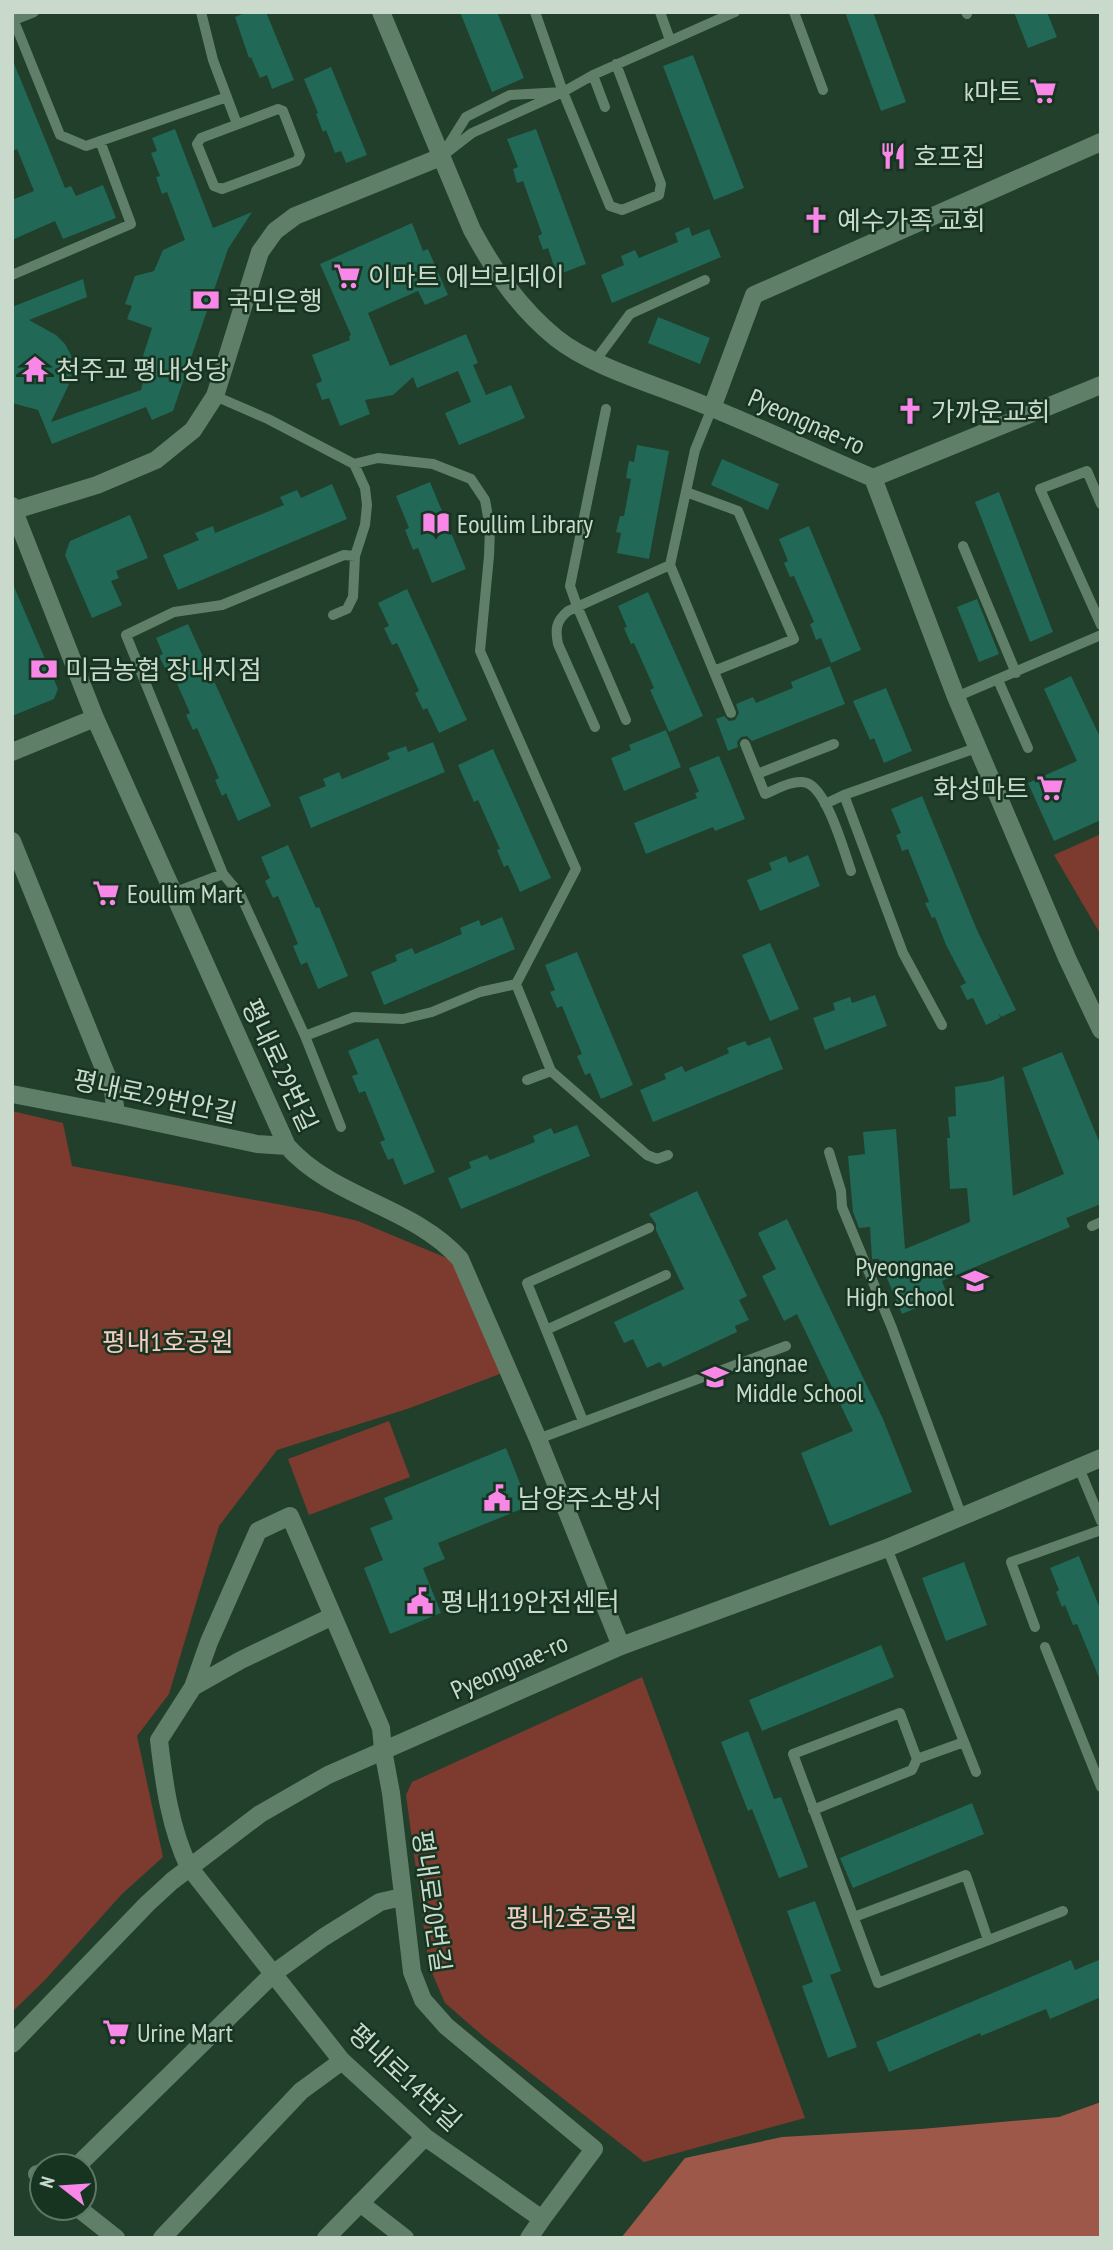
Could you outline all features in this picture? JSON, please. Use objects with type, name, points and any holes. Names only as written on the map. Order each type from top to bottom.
[{"type":"street","name":"Pyeongnae-ro","points":[[381,12],[472,230],[512,295],[535,320],[558,340],[595,361],[873,478],[976,748],[1101,1030]]},
{"type":"street","points":[[712,408],[754,295],[1101,142]]},
{"type":"street","points":[[13,509],[97,485],[156,460],[193,430],[215,396],[260,252],[275,231],[295,216],[441,157]]},
{"type":"street","points":[[873,478],[1101,385]]},
{"type":"street","name":"평내로29번길","points":[[13,509],[95,718],[287,1146],[300,1160],[322,1176],[430,1231],[460,1259],[538,1439],[621,1646]]},
{"type":"street","points":[[12,752],[95,718]]},
{"type":"street","points":[[12,841],[113,1091],[116,1114]]},
{"type":"street","name":"평내로29번안길","points":[[12,1094],[257,1144],[287,1146]]},
{"type":"street","name":"Pyeongnae-ro","points":[[12,2044],[147,1904],[189,1867],[260,1814],[328,1775],[621,1646],[887,1548],[1101,1458]]},
{"type":"street","name":"평내로20번길","points":[[193,1687],[209,1642],[258,1531],[290,1516],[381,1728],[412,1972],[423,2000],[446,2026],[594,2149],[541,2219]]},
{"type":"street","points":[[193,1687],[241,1660],[333,1616]]},
{"type":"street","name":"평내로14번길","points":[[193,1687],[159,1740],[164,1781],[178,1845],[189,1867],[342,2061],[425,2137],[541,2219]]},
{"type":"street","points":[[91,2152],[274,1973],[380,1902],[402,1897]]},
{"type":"street","points":[[162,2238],[301,2091],[342,2061]]},
{"type":"street","points":[[326,2238],[425,2137]]},
{"type":"street","points":[[360,2203],[405,2238]]},
{"type":"street","points":[[529,2238],[541,2219]]},
{"type":"street","points":[[96,2222],[116,2238]]},
{"type":"lane","points":[[34,12],[13,18],[60,135],[86,146],[227,97]]},
{"type":"lane","points":[[201,12],[209,56],[237,124]]},
{"type":"lane","points":[[535,12],[563,92],[610,206],[622,209],[659,195],[661,184],[616,64]]},
{"type":"lane","points":[[660,12],[670,40]]},
{"type":"lane","points":[[441,157],[472,133],[563,92],[616,64],[736,12]]},
{"type":"lane","points":[[794,12],[823,90]]},
{"type":"lane","points":[[593,75],[605,107]]},
{"type":"lane","points":[[441,157],[466,117],[510,95],[563,92]]},
{"type":"lane","points":[[278,109],[284,111],[300,155],[297,161],[222,189],[214,187],[197,144],[201,138],[237,124],[278,109]]},
{"type":"lane","points":[[12,275],[131,224],[100,141]]},
{"type":"lane","points":[[595,361],[630,314],[705,280]]},
{"type":"lane","points":[[215,396],[268,419],[354,464],[365,488],[368,505],[355,556],[353,597],[347,609],[333,615]]},
{"type":"lane","points":[[712,408],[695,450],[670,565],[731,713]]},
{"type":"lane","points":[[606,409],[570,586],[626,720]]},
{"type":"lane","points":[[354,464],[379,458],[433,464],[471,479],[485,500],[490,528],[480,651],[576,869],[516,984],[551,1071],[647,1155],[657,1159],[668,1155]]},
{"type":"lane","points":[[1101,504],[1087,471],[1040,489],[1101,625]]},
{"type":"lane","points":[[686,492],[738,511],[794,639],[714,671]]},
{"type":"lane","points":[[963,546],[1016,673]]},
{"type":"lane","points":[[341,1128],[305,1036],[240,894],[223,874],[126,635],[174,612],[222,605],[344,555],[355,556]]},
{"type":"lane","points":[[596,727],[558,644],[555,631],[558,619],[577,606],[670,565]]},
{"type":"lane","points":[[956,697],[1101,635]]},
{"type":"lane","points":[[998,680],[1028,748]]},
{"type":"lane","points":[[745,744],[765,794],[793,783],[806,783],[816,789],[825,804],[851,871]]},
{"type":"lane","points":[[757,774],[834,744]]},
{"type":"lane","points":[[825,804],[976,748]]},
{"type":"lane","points":[[844,795],[903,953],[943,1025]]},
{"type":"lane","points":[[173,893],[223,874]]},
{"type":"lane","points":[[305,1036],[354,1017],[403,1019],[432,1012],[480,992],[516,984]]},
{"type":"lane","points":[[527,1080],[551,1071]]},
{"type":"lane","points":[[829,1152],[841,1191],[842,1208],[892,1328],[962,1517]]},
{"type":"lane","points":[[583,1421],[527,1283],[649,1228]]},
{"type":"lane","points":[[547,1330],[666,1275]]},
{"type":"lane","points":[[538,1439],[786,1346]]},
{"type":"lane","points":[[1079,1468],[1101,1521]]},
{"type":"lane","points":[[1035,1627],[1011,1562],[1101,1530]]},
{"type":"lane","points":[[887,1548],[976,1772]]},
{"type":"lane","points":[[1045,1647],[1097,1768],[1101,1787]]},
{"type":"lane","points":[[918,1759],[902,1733],[900,1713],[793,1755],[878,1983],[1063,1912]]},
{"type":"lane","points":[[813,1810],[912,1770],[918,1759],[964,1742]]},
{"type":"lane","points":[[854,1917],[966,1875],[975,1918],[988,1940]]},
{"type":"green space","points":[[1101,834],[1101,935],[1054,855]]},
{"type":"green space","name":"평내1호공원","points":[[12,1111],[63,1123],[72,1166],[358,1221],[454,1261],[505,1372],[410,1408],[277,1450],[219,1526],[169,1694],[137,1736],[163,1857],[121,1895],[45,1980],[12,2012]]},
{"type":"green space","points":[[389,1421],[410,1477],[309,1515],[288,1459]]},
{"type":"green space","name":"평내2호공원","points":[[642,1677],[805,2118],[644,2162],[445,2003],[429,1966],[406,1795],[412,1782]]},
{"type":"shaded area","points":[[1101,2102],[1101,2238],[621,2238],[685,2158],[782,2137],[1059,2117]]},
{"type":"building","points":[[247,12],[266,12],[294,80],[272,89],[267,75],[260,78],[251,57],[249,58],[235,17]]},
{"type":"building","points":[[460,12],[497,12],[524,78],[492,92]]},
{"type":"building","points":[[845,12],[873,12],[906,102],[881,111]]},
{"type":"building","points":[[1014,12],[1047,12],[1057,37],[1028,48]]},
{"type":"building","points":[[693,55],[744,188],[714,200],[663,66]]},
{"type":"building","points":[[13,61],[65,188],[71,186],[76,196],[103,185],[116,218],[63,239],[55,221],[12,240],[12,200],[34,191],[17,149],[12,151]]},
{"type":"building","points":[[331,67],[367,155],[346,163],[341,151],[335,153],[326,130],[323,132],[304,79]]},
{"type":"building","points":[[175,129],[213,228],[252,212],[228,249],[173,411],[152,420],[146,407],[52,444],[38,410],[12,403],[12,307],[83,279],[87,297],[29,320],[56,335],[71,355],[71,380],[51,422],[141,390],[148,361],[143,356],[152,328],[127,319],[132,306],[125,304],[135,276],[154,271],[163,250],[185,240],[167,192],[162,194],[156,177],[160,176],[151,153],[157,151],[152,138]]},
{"type":"building","points":[[536,129],[586,264],[557,275],[548,248],[543,250],[538,236],[542,234],[523,181],[517,183],[513,169],[518,167],[507,139]]},
{"type":"building","points":[[412,223],[423,251],[428,249],[448,295],[425,305],[418,291],[368,313],[390,366],[466,334],[478,363],[473,365],[486,395],[511,385],[525,418],[459,445],[445,413],[471,402],[458,371],[417,388],[413,377],[393,395],[365,400],[370,414],[340,426],[329,398],[322,400],[316,384],[322,381],[312,355],[350,340],[351,335],[320,264]]},
{"type":"building","points":[[689,227],[692,236],[709,229],[721,257],[612,303],[601,275],[624,265],[621,256],[635,250],[639,258],[678,242],[675,233]]},
{"type":"building","points":[[658,317],[710,338],[700,364],[648,343]]},
{"type":"building","points":[[637,445],[669,451],[649,559],[617,553],[621,533],[616,532],[620,516],[624,516],[631,479],[626,478],[629,461],[634,462]]},
{"type":"building","points":[[722,459],[779,484],[768,510],[711,485]]},
{"type":"building","points":[[430,482],[466,569],[432,583],[418,548],[413,550],[405,530],[409,528],[396,496]]},
{"type":"building","points":[[332,484],[347,519],[178,590],[163,555],[199,540],[195,533],[213,526],[215,533],[284,505],[280,497],[297,490],[301,498]]},
{"type":"building","points":[[999,492],[1053,632],[1030,642],[975,502]]},
{"type":"building","points":[[130,515],[148,558],[116,571],[119,578],[111,581],[122,605],[92,618],[65,555],[70,541]]},
{"type":"building","points":[[809,526],[861,650],[831,663],[821,638],[816,640],[810,624],[814,622],[794,576],[790,577],[784,563],[788,561],[779,539]]},
{"type":"building","points":[[12,582],[58,689],[54,699],[12,716]]},
{"type":"building","points":[[407,589],[467,720],[439,733],[427,708],[423,710],[415,693],[419,691],[397,643],[392,645],[384,628],[389,626],[378,603]]},
{"type":"building","points":[[648,592],[703,716],[669,732],[650,690],[654,688],[634,643],[631,644],[624,628],[627,627],[618,606]]},
{"type":"building","points":[[977,599],[999,654],[979,662],[957,607]]},
{"type":"building","points":[[188,624],[271,806],[238,821],[226,793],[222,796],[215,780],[219,778],[197,728],[193,730],[186,715],[190,713],[171,670],[167,672],[159,656],[163,654],[156,638]]},
{"type":"building","points":[[830,666],[845,704],[752,741],[747,736],[741,737],[737,742],[738,747],[728,751],[716,719],[724,716],[729,721],[735,720],[739,713],[736,704],[753,697],[756,703],[793,688],[791,682]]},
{"type":"building","points":[[1071,676],[1101,739],[1101,820],[1054,841],[1028,783],[1077,761],[1044,689]]},
{"type":"building","points":[[886,688],[912,751],[884,763],[874,738],[870,740],[853,701]]},
{"type":"building","points":[[666,730],[681,767],[624,791],[611,758],[631,750],[629,745]]},
{"type":"building","points":[[433,742],[445,772],[311,828],[299,797],[326,786],[323,779],[339,772],[342,779],[390,759],[387,753],[406,746],[408,752]]},
{"type":"building","points":[[493,749],[551,878],[520,892],[508,865],[504,867],[497,850],[500,849],[478,800],[474,802],[458,765]]},
{"type":"building","points":[[719,756],[745,819],[715,831],[713,827],[646,854],[634,823],[697,798],[695,793],[699,792],[689,768]]},
{"type":"building","points":[[922,796],[977,930],[1016,1010],[1001,1017],[999,1013],[1000,1018],[986,1025],[973,998],[967,1000],[960,986],[966,983],[935,917],[932,918],[925,903],[929,902],[908,849],[902,851],[896,835],[901,833],[891,809]]},
{"type":"building","points":[[288,845],[316,908],[319,907],[348,976],[318,989],[307,962],[301,965],[293,946],[298,944],[278,896],[273,898],[265,881],[270,878],[261,857]]},
{"type":"building","points":[[808,855],[820,886],[760,911],[747,880],[772,870],[769,863],[786,856],[789,863]]},
{"type":"building","points":[[502,917],[515,949],[384,1005],[371,972],[397,961],[395,955],[412,948],[415,954],[462,934],[460,928],[479,920],[481,926]]},
{"type":"building","points":[[770,943],[799,1009],[770,1021],[742,955]]},
{"type":"building","points":[[577,952],[633,1085],[601,1099],[590,1073],[585,1075],[577,1056],[582,1054],[562,1006],[557,1008],[550,992],[555,990],[545,965]]},
{"type":"building","points":[[875,995],[887,1026],[825,1050],[813,1018],[835,1010],[833,1003],[850,997],[852,1003]]},
{"type":"building","points":[[770,1037],[783,1069],[653,1122],[640,1090],[666,1079],[664,1074],[682,1066],[685,1072],[729,1053],[727,1048],[745,1041],[748,1046]]},
{"type":"building","points":[[378,1038],[435,1172],[404,1185],[393,1158],[388,1160],[380,1142],[385,1140],[365,1091],[359,1093],[352,1076],[358,1074],[348,1051]]},
{"type":"building","points":[[1062,1052],[1101,1146],[1101,1204],[1066,1218],[1070,1227],[942,1281],[947,1295],[902,1314],[879,1259],[872,1259],[870,1227],[859,1228],[853,1212],[848,1156],[865,1154],[863,1132],[896,1129],[905,1249],[970,1222],[967,1188],[950,1189],[948,1117],[956,1116],[955,1087],[1004,1076],[1013,1196],[1064,1174],[1022,1068]]},
{"type":"building","points":[[577,1125],[590,1156],[461,1209],[448,1178],[471,1168],[469,1162],[487,1155],[490,1160],[535,1142],[533,1136],[551,1128],[554,1134]]},
{"type":"building","points":[[697,1191],[747,1296],[739,1300],[749,1320],[735,1326],[737,1332],[663,1367],[660,1362],[647,1368],[633,1339],[624,1343],[614,1322],[684,1289],[656,1230],[656,1224],[649,1214]]},
{"type":"building","points":[[787,1219],[883,1419],[912,1492],[830,1526],[801,1453],[853,1431],[797,1314],[784,1321],[762,1276],[776,1269],[758,1233]]},
{"type":"building","points":[[506,1448],[529,1506],[438,1543],[445,1559],[423,1568],[441,1613],[390,1634],[364,1568],[383,1560],[370,1528],[393,1519],[384,1498]]},
{"type":"building","points":[[1079,1556],[1101,1611],[1100,1680],[1077,1624],[1073,1625],[1065,1605],[1062,1607],[1056,1592],[1059,1590],[1050,1568]]},
{"type":"building","points":[[964,1562],[987,1625],[946,1641],[922,1578]]},
{"type":"building","points":[[881,1645],[894,1677],[762,1731],[749,1700]]},
{"type":"building","points":[[748,1731],[774,1799],[781,1797],[808,1867],[779,1878],[752,1809],[748,1811],[721,1742]]},
{"type":"building","points":[[972,1803],[984,1834],[853,1888],[840,1858]]},
{"type":"building","points":[[815,1901],[841,1971],[830,1975],[857,2047],[828,2058],[802,1986],[813,1982],[787,1911]]},
{"type":"building","points":[[1101,1959],[1101,1997],[1050,2019],[1046,2009],[981,2036],[980,2033],[889,2072],[876,2042],[1071,1960],[1075,1970]]},
{"type":"place","name":"k마트","points":[[1043,91]]},
{"type":"place","name":"호프집","points":[[893,156]]},
{"type":"place","name":"예수가족 교회","points":[[816,220]]},
{"type":"place","name":"이마트 에브리데이","points":[[347,276]]},
{"type":"place","name":"국민은행","points":[[206,300]]},
{"type":"place","name":"천주교 평내성당","points":[[35,369]]},
{"type":"place","name":"가까운교회","points":[[910,411]]},
{"type":"place","name":"Eoullim Library","points":[[436,523]]},
{"type":"place","name":"미금농협 장내지점","points":[[44,669]]},
{"type":"place","name":"화성마트","points":[[1050,788]]},
{"type":"place","name":"Eoullim Mart","points":[[106,893]]},
{"type":"place","name":"Pyeongnae High School","points":[[975,1281]]},
{"type":"place","name":"Jangnae Middle School","points":[[715,1377]]},
{"type":"place","name":"남양주소방서","points":[[497,1498]]},
{"type":"place","name":"평내119안전센터","points":[[420,1601]]},
{"type":"place","name":"Urine Mart","points":[[116,2032]]}]
